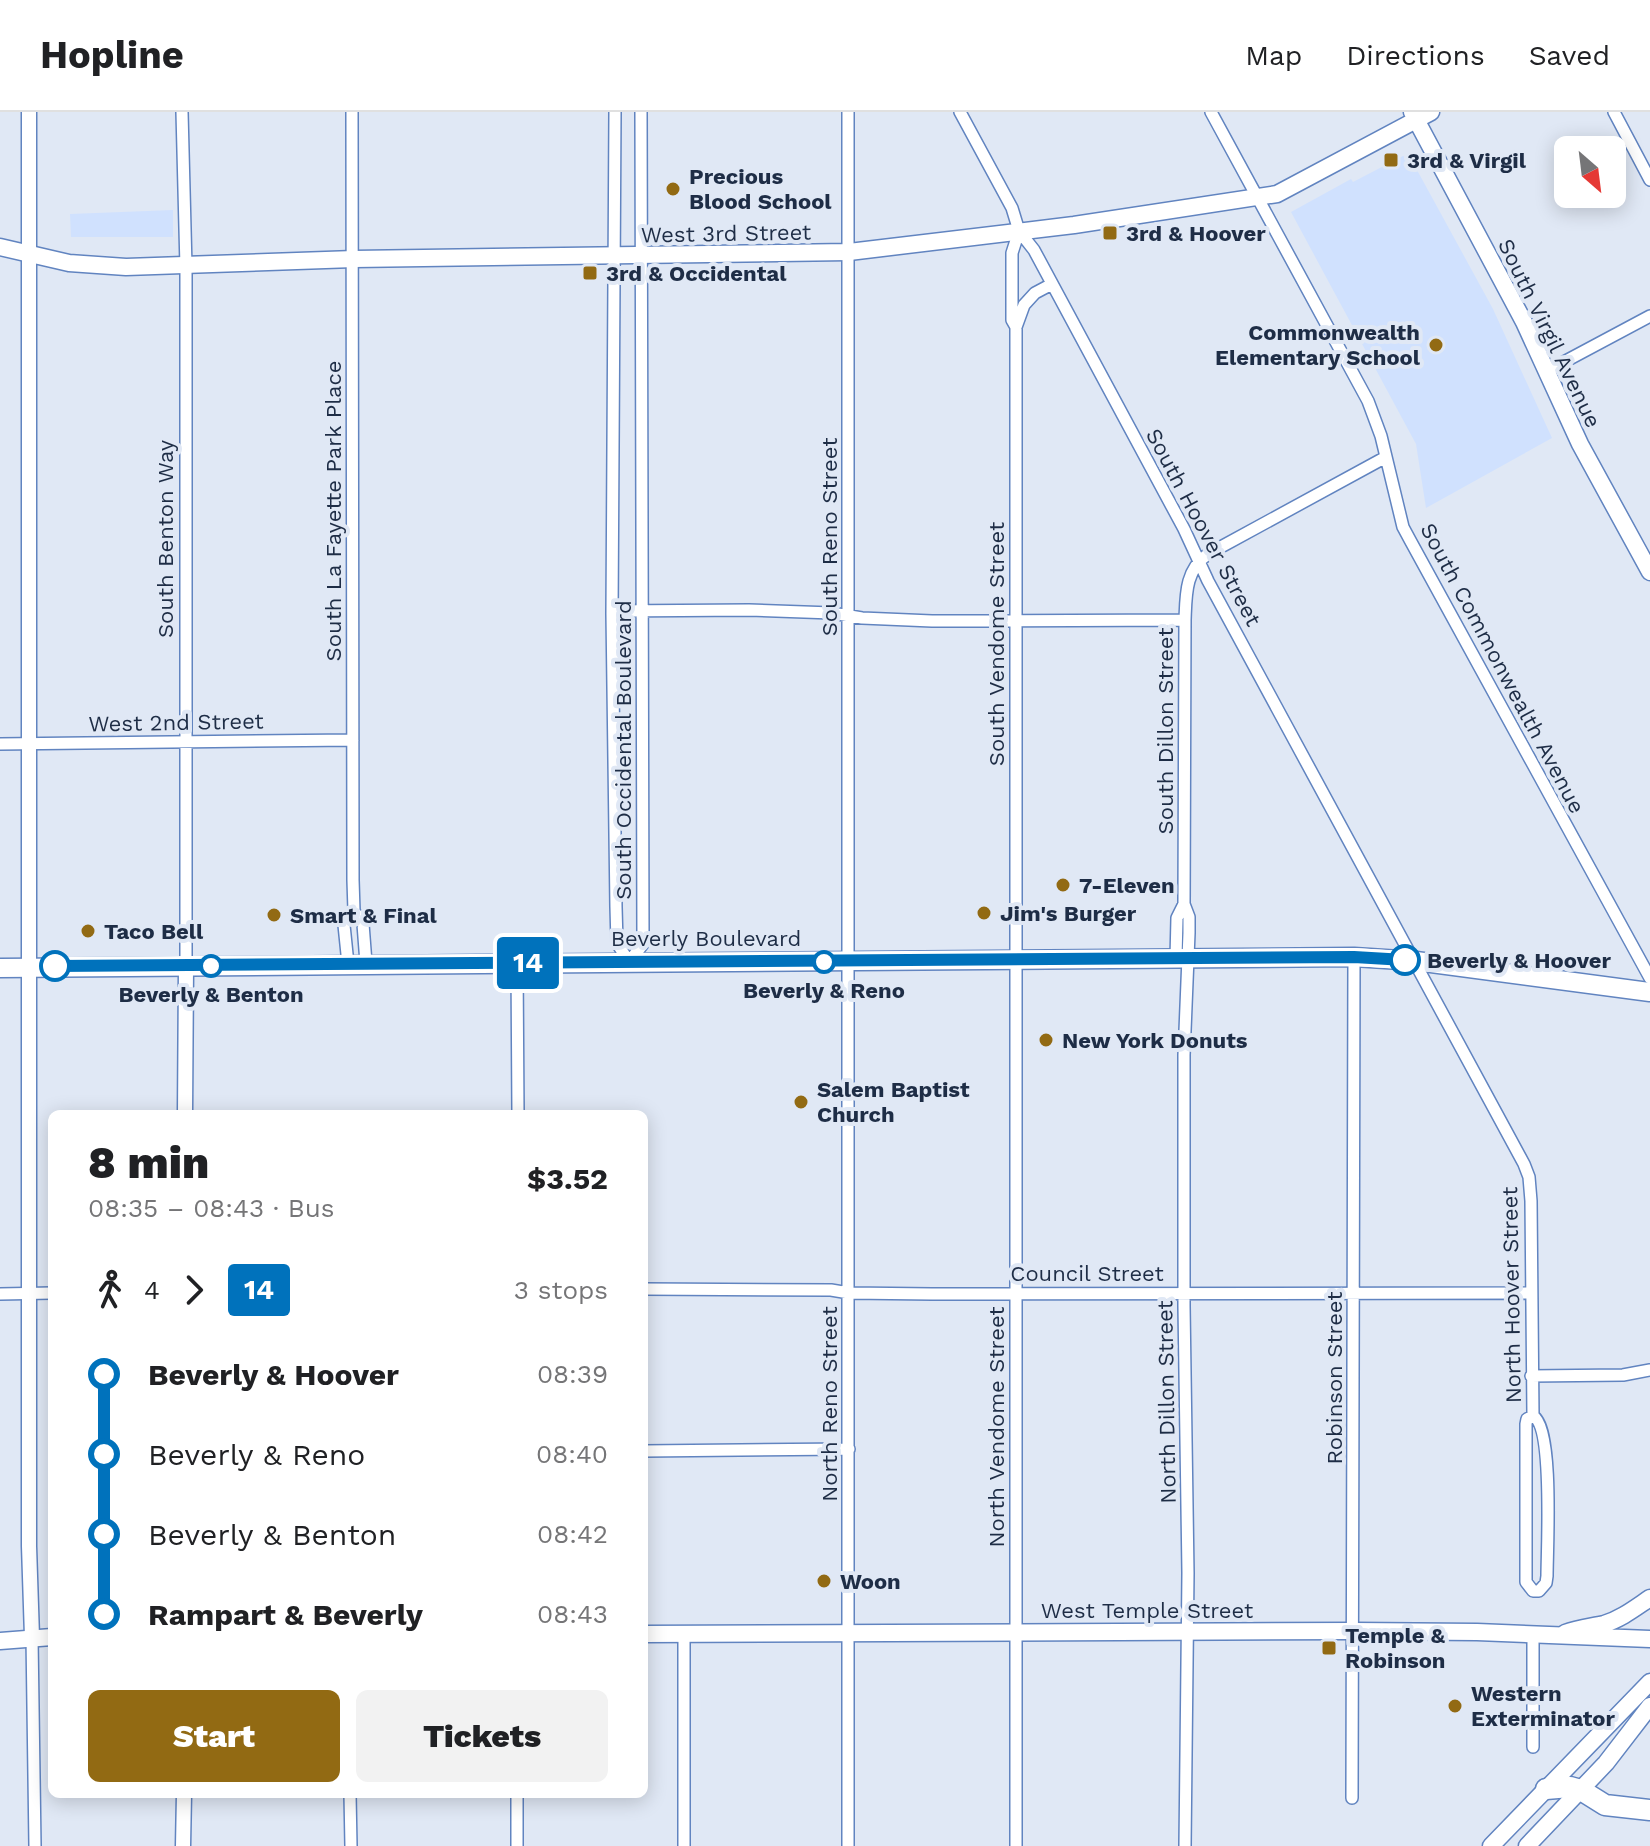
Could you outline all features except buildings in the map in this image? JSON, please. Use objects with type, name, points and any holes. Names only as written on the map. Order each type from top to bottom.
[{"type":"highway","points":[[1546,1789],[1570,1787],[1605,1805],[1650,1810]]},
{"type":"main road","name":"West 3rd Street","points":[[0,247],[69,263],[112,267],[186,267],[354,259],[849,252],[1277,194],[1420,115]]},
{"type":"main road","name":"South Virgil Avenue","points":[[1420,115],[1524,322],[1580,444],[1650,572]]},
{"type":"main road","name":"Beverly Boulevard","points":[[0,968],[1354,957],[1416,961],[1650,992]]},
{"type":"main road","points":[[1560,1635],[1582,1626],[1600,1625],[1620,1618],[1650,1598]]},
{"type":"main road","name":"West Temple Street","points":[[648,1634],[1354,1631],[1646,1639]]},
{"type":"main road","points":[[0,1641],[48,1637]]},
{"type":"main road","points":[[1491,1846],[1650,1682]]},
{"type":"main road","points":[[1527,1846],[1615,1752],[1650,1706]]},
{"type":"street","points":[[29,112],[29,1546],[35,1846]]},
{"type":"street","name":"South Benton Way","points":[[182,112],[186,267],[186,967]]},
{"type":"street","name":"South La Fayette Park Place","points":[[352,112],[354,911],[363,924],[357,964]]},
{"type":"street","name":"South Occidental Boulevard","points":[[615,112],[612,611],[617,943],[629,962],[643,944],[641,112]]},
{"type":"street","name":"South Reno Street","points":[[847,962],[848,112]]},
{"type":"street","name":"South Hoover Street","points":[[960,112],[1012,208],[1019,231],[1034,250],[1184,529],[1198,561],[1416,961]]},
{"type":"street","name":"South Commonwealth Avenue","points":[[1211,112],[1368,401],[1403,527],[1650,978]]},
{"type":"street","points":[[1614,112],[1650,180]]},
{"type":"street","name":"South Vendome Street","points":[[1017,960],[1016,327],[1012,320],[1012,253],[1019,231]]},
{"type":"street","points":[[1016,327],[1024,305],[1035,293],[1052,284]]},
{"type":"street","points":[[1547,371],[1650,316]]},
{"type":"street","points":[[1198,561],[1386,457]]},
{"type":"street","name":"South Dillon Street","points":[[1182,958],[1189,917],[1184,904],[1185,620],[1188,579],[1198,561]]},
{"type":"street","points":[[612,611],[749,610],[932,621],[1185,620]]},
{"type":"street","name":"West 2nd Street","points":[[0,744],[353,740]]},
{"type":"street","name":"South La Fayette Park Place","points":[[354,911],[344,925],[357,964]]},
{"type":"street","name":"Robinson Street","points":[[1352,1798],[1354,957]]},
{"type":"street","name":"North Dillon Street","points":[[1182,958],[1187,1633],[1185,1846]]},
{"type":"street","name":"North Vendome Street","points":[[1016,1846],[1017,960]]},
{"type":"street","name":"North Hoover Street","points":[[1416,961],[1529,1177],[1533,1416]]},
{"type":"street","name":"North Reno Street","points":[[847,962],[848,1846]]},
{"type":"street","points":[[517,963],[518,1110]]},
{"type":"street","points":[[185,1110],[186,967]]},
{"type":"street","name":"Council Street","points":[[648,1289],[1016,1294],[1530,1293]]},
{"type":"street","points":[[0,1294],[48,1293]]},
{"type":"street","points":[[1531,1376],[1623,1375],[1650,1370]]},
{"type":"street","name":"North Hoover Street","points":[[1533,1416],[1539,1419],[1543,1427],[1546,1447],[1547,1576],[1544,1587],[1539,1591],[1533,1591],[1526,1582],[1526,1424],[1527,1419],[1533,1416]]},
{"type":"street","points":[[648,1451],[849,1449]]},
{"type":"street","points":[[684,1634],[684,1846]]},
{"type":"street","points":[[1533,1634],[1533,1747]]},
{"type":"street","points":[[183,1846],[184,1798]]},
{"type":"street","points":[[350,1798],[351,1846]]},
{"type":"street","points":[[517,1798],[517,1846]]},
{"type":"shaded area","name":"Commonwealth Elementary School","points":[[1403,156],[1411,159],[1493,309],[1552,438],[1426,508],[1416,444],[1291,212],[1351,179],[1353,182]]},
{"type":"shaded area","points":[[173,210],[173,237],[71,237],[70,214]]},
{"type":"bus line","name":"14","points":[[55,966],[1354,957],[1405,960]]},
{"type":"place","name":"3rd & Virgil","points":[[1391,160]]},
{"type":"place","name":"Precious Blood School","points":[[673,189]]},
{"type":"place","name":"3rd & Hoover","points":[[1110,233]]},
{"type":"place","name":"3rd & Occidental","points":[[590,273]]},
{"type":"place","name":"Commonwealth Elementary School","points":[[1436,345]]},
{"type":"place","name":"7-Eleven","points":[[1063,885]]},
{"type":"place","name":"Jim's Burger","points":[[984,913]]},
{"type":"place","name":"Smart & Final","points":[[274,915]]},
{"type":"place","name":"Taco Bell","points":[[88,931]]},
{"type":"place","name":"Beverly & Hoover","points":[[1405,960]]},
{"type":"place","name":"Beverly & Reno","points":[[824,962]]},
{"type":"place","name":"Beverly & Benton","points":[[211,966]]},
{"type":"place","name":"New York Donuts","points":[[1046,1040]]},
{"type":"place","name":"Salem Baptist Church","points":[[801,1102]]},
{"type":"place","name":"Woon","points":[[824,1581]]},
{"type":"place","name":"Temple & Robinson","points":[[1329,1648]]},
{"type":"place","name":"Western Exterminator","points":[[1455,1706]]}]
